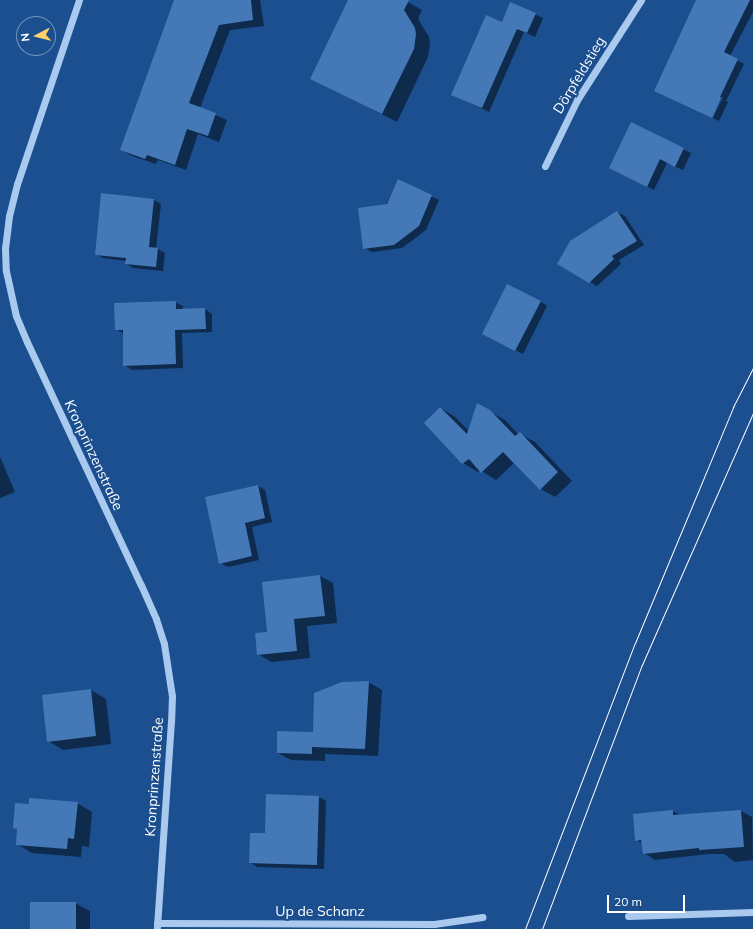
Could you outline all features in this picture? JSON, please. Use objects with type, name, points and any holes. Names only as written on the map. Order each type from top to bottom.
[{"type":"street","name":"Kronprinzenstraße","points":[[79,0],[17,184],[9,216],[5,248],[6,271],[16,316],[27,342],[141,585],[156,619],[164,644],[169,670],[172,715],[157,926]]},
{"type":"street","name":"Dörpfeldstieg","points":[[545,166],[577,100],[641,0]]},
{"type":"street","points":[[628,916],[753,912]]},
{"type":"street","name":"Up de Schanz","points":[[157,926],[434,924],[482,917]]},
{"type":"building","points":[[174,0],[251,0],[253,20],[219,25],[189,103],[216,113],[208,136],[187,129],[175,165],[147,155],[145,159],[120,150]]},
{"type":"building","points":[[348,0],[409,0],[404,10],[415,28],[416,34],[414,49],[382,114],[310,79]]},
{"type":"building","points":[[696,0],[750,0],[724,52],[738,59],[712,118],[654,91]]},
{"type":"building","points":[[510,2],[536,13],[527,33],[517,29],[482,108],[451,95],[486,15],[502,22]]},
{"type":"building","points":[[631,122],[684,148],[675,167],[660,159],[647,187],[609,168]]},
{"type":"building","points":[[398,179],[432,195],[419,226],[394,245],[363,249],[358,208],[387,204]]},
{"type":"building","points":[[101,193],[154,199],[149,247],[158,248],[156,267],[125,264],[126,258],[95,255]]},
{"type":"building","points":[[617,211],[637,241],[612,256],[614,259],[589,283],[557,264],[570,241]]},
{"type":"building","points":[[507,284],[541,301],[515,351],[482,334]]},
{"type":"building","points":[[176,301],[176,309],[205,308],[206,329],[175,330],[176,364],[123,366],[123,330],[115,330],[114,303]]},
{"type":"building","points":[[477,403],[490,410],[515,436],[520,432],[558,472],[540,490],[503,452],[481,473],[469,459],[462,464],[424,423],[440,407],[467,434]]},
{"type":"building","points":[[258,485],[265,518],[245,523],[252,556],[219,564],[205,497]]},
{"type":"building","points":[[320,575],[325,616],[294,619],[297,651],[257,655],[255,633],[267,632],[262,582]]},
{"type":"building","points":[[369,681],[365,749],[312,747],[312,754],[277,753],[277,731],[313,732],[314,693],[342,682]]},
{"type":"building","points":[[91,689],[96,736],[47,742],[42,695]]},
{"type":"building","points":[[266,794],[319,796],[317,865],[249,863],[250,833],[265,833]]},
{"type":"building","points":[[29,798],[78,802],[74,839],[68,838],[67,849],[16,845],[17,829],[13,828],[15,803],[29,804]]},
{"type":"building","points":[[673,810],[673,815],[741,810],[744,847],[699,850],[699,848],[643,854],[641,840],[635,841],[633,814]]},
{"type":"building","points":[[30,902],[76,902],[76,929],[30,929]]},
{"type":"tram line","points":[[525,929],[635,643],[733,407],[753,368]]},
{"type":"tram line","points":[[542,929],[641,667],[753,413]]}]
